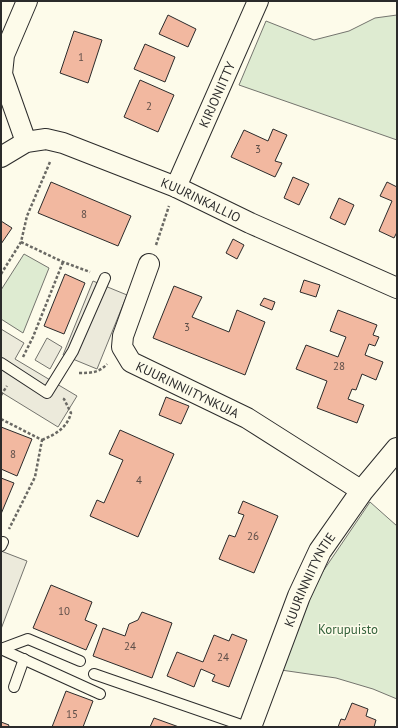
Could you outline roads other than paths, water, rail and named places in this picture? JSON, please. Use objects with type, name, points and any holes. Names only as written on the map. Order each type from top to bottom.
[{"type":"street","points":[[26,142],[2,74],[4,55],[27,1]]},
{"type":"street","name":"KIRJONIITTY","points":[[176,187],[258,1]]},
{"type":"street","name":"KUURINKALLIO","points":[[1,157],[26,142],[46,139],[63,143],[176,187],[250,223],[397,288]]},
{"type":"street","name":"KUURINNIITYNKUJA","points":[[149,264],[123,336],[122,346],[131,362],[247,418],[362,491]]},
{"type":"street","name":"KUURINNIITYNTIE","points":[[250,727],[299,596],[320,551],[362,491],[397,449]]},
{"type":"lane","points":[[1,363],[47,392],[73,351],[105,278]]},
{"type":"lane","points":[[1,649],[28,639],[80,661]]},
{"type":"lane","points":[[1,649],[100,694]]},
{"type":"lane","points":[[14,687],[24,659]]},
{"type":"lane","points":[[94,674],[247,727]]},
{"type":"park label","name":"Korupuisto","points":[[348,629]]}]
